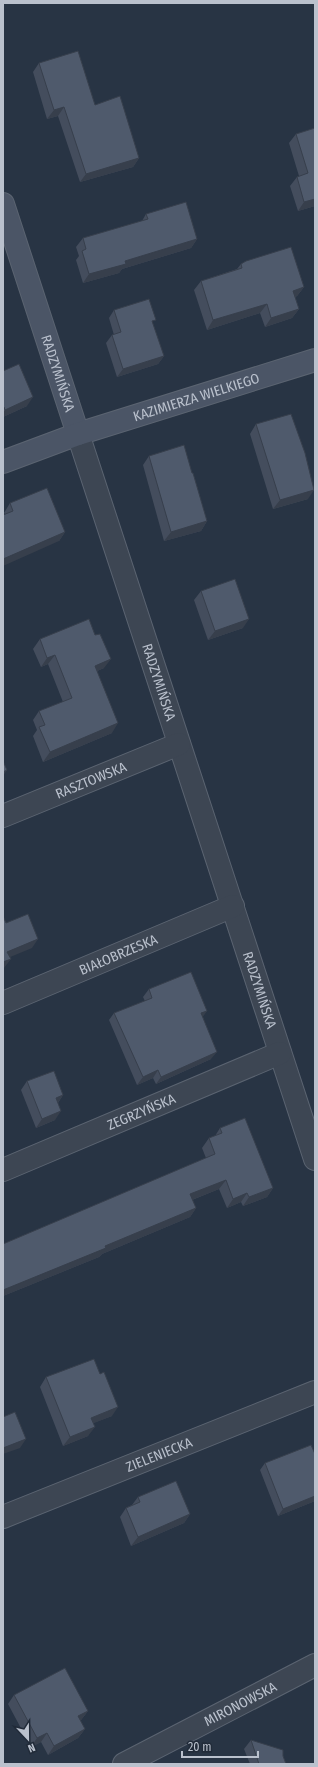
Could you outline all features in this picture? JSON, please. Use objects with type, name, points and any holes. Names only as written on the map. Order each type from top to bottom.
[{"type":"street","name":"RADZYMIŃSKA","points":[[3,204],[178,744],[233,906],[315,1159]]},
{"type":"street","name":"KAZIMIERZA WIELKIEGO","points":[[3,462],[78,434],[315,360]]},
{"type":"street","name":"RASZTOWSKA","points":[[3,816],[178,744]]},
{"type":"street","name":"BIAŁOBRZESKA","points":[[3,1003],[233,906]]},
{"type":"street","name":"ZEGRZYŃSKA","points":[[3,1170],[280,1053]]},
{"type":"street","name":"ZIELENIECKA","points":[[3,1518],[315,1392]]},
{"type":"street","name":"MIRONOWSKA","points":[[124,1764],[315,1665]]},
{"type":"building","points":[[78,51],[95,105],[120,96],[139,158],[86,174],[64,107],[54,110],[39,63]]},
{"type":"building","points":[[315,128],[315,199],[304,202],[297,177],[308,173],[296,134]]},
{"type":"building","points":[[186,202],[197,239],[125,261],[126,264],[89,274],[82,251],[86,249],[83,238],[148,219],[146,214]]},
{"type":"building","points":[[291,247],[304,287],[293,291],[299,309],[271,318],[267,304],[213,320],[201,281],[242,268],[241,264],[246,261]]},
{"type":"building","points":[[149,299],[156,320],[152,321],[164,356],[123,369],[112,335],[121,332],[114,310]]},
{"type":"building","points":[[19,364],[33,397],[5,410],[3,407],[3,371]]},
{"type":"building","points":[[291,414],[305,453],[314,490],[280,500],[256,424]]},
{"type":"building","points":[[184,445],[207,521],[171,532],[149,456]]},
{"type":"building","points":[[47,488],[65,532],[3,559],[3,515],[13,511],[10,503]]},
{"type":"building","points":[[235,579],[249,619],[215,631],[201,591]]},
{"type":"building","points":[[89,619],[95,635],[100,634],[111,659],[95,666],[118,723],[50,752],[39,727],[45,725],[39,711],[72,698],[55,655],[47,658],[40,639]]},
{"type":"building","points":[[3,761],[7,770],[3,772]]},
{"type":"building","points":[[28,914],[38,939],[7,952],[11,959],[3,962],[3,916],[6,923]]},
{"type":"building","points":[[191,972],[207,1011],[201,1013],[217,1052],[161,1077],[158,1070],[143,1077],[114,1013],[152,998],[149,989]]},
{"type":"building","points":[[54,1071],[63,1095],[56,1098],[61,1111],[42,1119],[27,1081]]},
{"type":"building","points":[[245,1118],[273,1188],[249,1197],[247,1193],[233,1199],[226,1180],[190,1194],[196,1208],[105,1246],[106,1248],[3,1290],[3,1244],[215,1154],[209,1138],[222,1133],[220,1128]]},
{"type":"building","points":[[94,1359],[100,1374],[104,1372],[118,1407],[91,1418],[95,1427],[70,1437],[46,1377]]},
{"type":"building","points":[[15,1412],[26,1439],[3,1448],[3,1417]]},
{"type":"building","points":[[311,1445],[315,1454],[315,1496],[283,1509],[265,1463]]},
{"type":"building","points":[[176,1481],[190,1514],[138,1537],[126,1508],[140,1502],[138,1497]]},
{"type":"building","points":[[65,1668],[88,1711],[78,1716],[85,1729],[54,1746],[47,1733],[37,1738],[14,1695]]},
{"type":"building","points":[[251,1740],[283,1750],[283,1756],[286,1764],[259,1764]]}]
